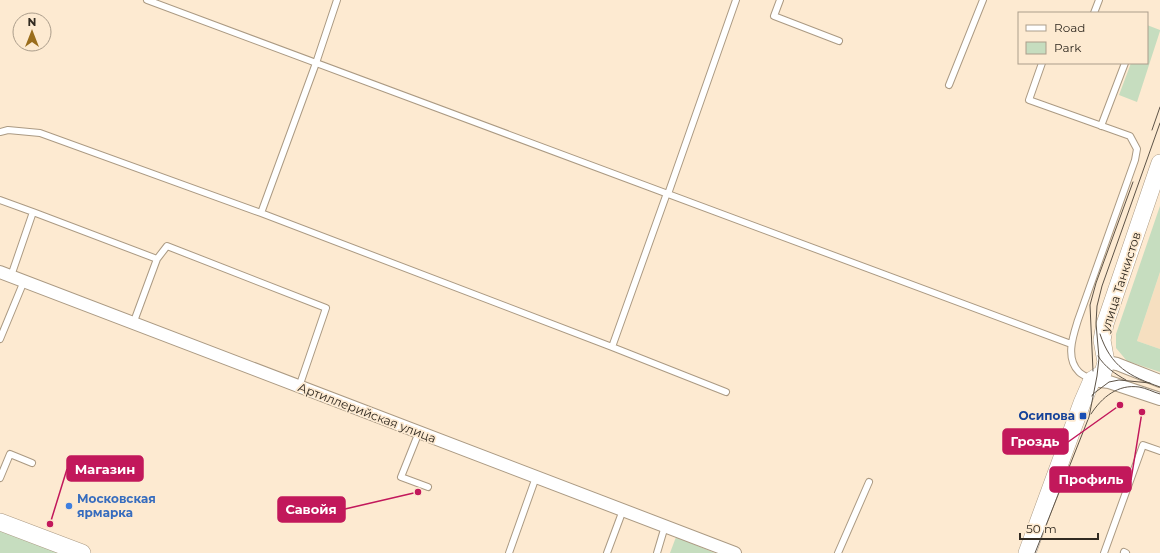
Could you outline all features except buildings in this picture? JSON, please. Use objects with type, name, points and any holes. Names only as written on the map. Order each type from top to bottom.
[{"type":"main road","name":"улица Танкистов","points":[[1102,374],[1102,340],[1105,324],[1160,163]]},
{"type":"main road","points":[[1027,553],[1082,403],[1102,374]]},
{"type":"main road","points":[[0,522],[82,553]]},
{"type":"street","name":"Артиллерийская улица","points":[[5,274],[735,553]]},
{"type":"street","points":[[1102,374],[1116,364],[1160,381]]},
{"type":"street","points":[[1102,374],[1160,399]]},
{"type":"lane","points":[[147,0],[1071,344]]},
{"type":"lane","points":[[261,213],[316,63],[337,0]]},
{"type":"lane","points":[[612,347],[668,194],[736,0]]},
{"type":"lane","points":[[780,0],[774,16],[839,41]]},
{"type":"lane","points":[[949,85],[983,0]]},
{"type":"lane","points":[[1094,12],[1099,0]]},
{"type":"lane","points":[[1042,64],[1029,100],[1130,136],[1137,149],[1135,160],[1078,320],[1071,344],[1072,360],[1079,372],[1102,374]]},
{"type":"lane","points":[[1102,126],[1125,64]]},
{"type":"lane","points":[[0,132],[8,130],[40,133],[261,213],[726,392]]},
{"type":"lane","points":[[0,200],[157,259]]},
{"type":"lane","points":[[5,274],[33,212]]},
{"type":"lane","points":[[133,324],[157,259],[167,246],[326,308],[299,387]]},
{"type":"lane","points":[[0,339],[24,281]]},
{"type":"lane","points":[[419,432],[401,476],[428,486]]},
{"type":"lane","points":[[1104,553],[1143,445],[1160,451]]},
{"type":"lane","points":[[0,478],[10,454],[32,463]]},
{"type":"lane","points":[[509,553],[536,477]]},
{"type":"lane","points":[[838,553],[869,482]]},
{"type":"lane","points":[[607,553],[623,510]]},
{"type":"lane","points":[[657,553],[665,526]]},
{"type":"shaded area","points":[[1160,272],[1160,349],[1137,341]]},
{"type":"green space","points":[[1148,25],[1160,30],[1137,102],[1119,95],[1131,64],[1148,64]]},
{"type":"green space","points":[[1160,206],[1160,272],[1137,341],[1160,349],[1160,372],[1127,361],[1116,348],[1116,334]]},
{"type":"green space","points":[[0,529],[63,553],[0,553]]},
{"type":"green space","points":[[676,537],[715,553],[670,553]]},
{"type":"tram line","points":[[1152,130],[1160,107]]},
{"type":"tram line","points":[[1035,553],[1089,417],[1099,358],[1096,323],[1097,306],[1102,286],[1160,123]]},
{"type":"tram line","points":[[1093,371],[1090,305],[1096,283],[1133,182]]},
{"type":"tram line","points":[[1100,334],[1110,355],[1122,369],[1139,379],[1160,387]]},
{"type":"tram line","points":[[1098,356],[1110,370],[1126,380]]},
{"type":"tram line","points":[[1092,396],[1109,382],[1119,380],[1150,383]]},
{"type":"tram line","points":[[1091,414],[1105,397],[1117,390],[1139,387],[1160,394]]},
{"type":"place","name":"Гроздь","points":[[1120,405]]},
{"type":"place","name":"Профиль","points":[[1142,412]]},
{"type":"place","name":"Осипова","points":[[1083,416]]},
{"type":"place","name":"Савойя","points":[[418,492]]},
{"type":"place","name":"Московская ярмарка","points":[[69,506]]},
{"type":"place","name":"Магазин","points":[[50,524]]}]
